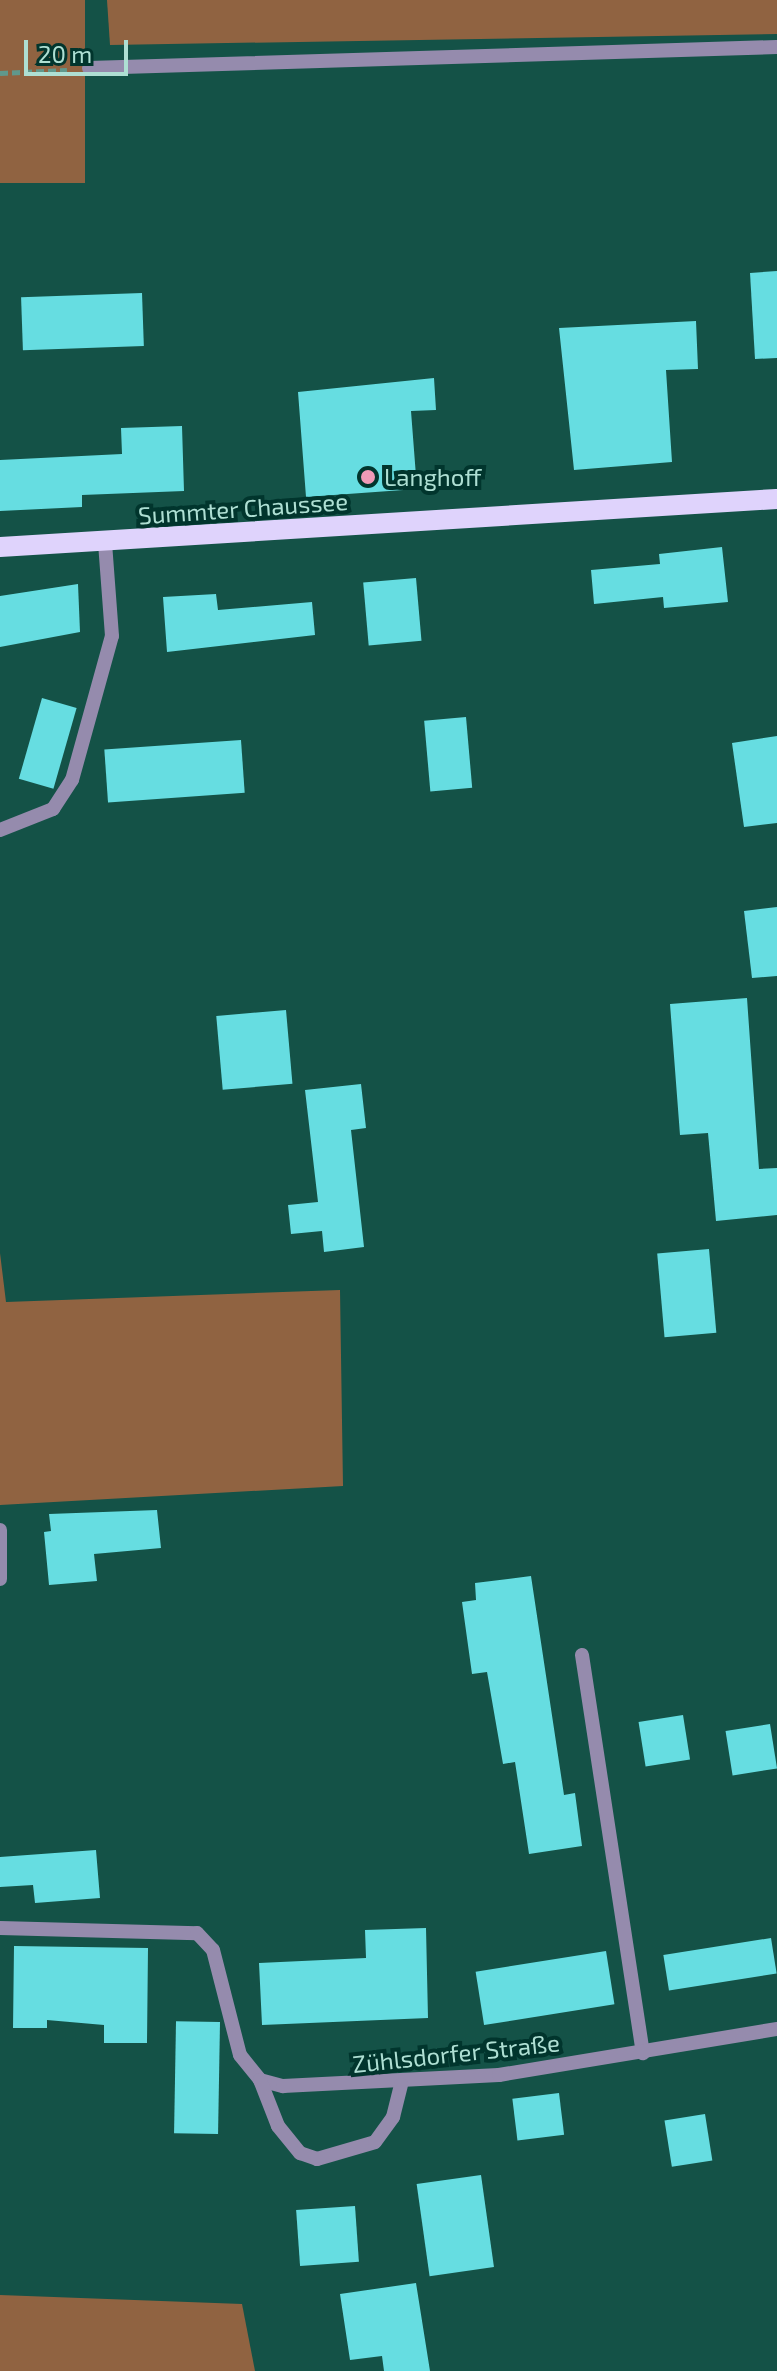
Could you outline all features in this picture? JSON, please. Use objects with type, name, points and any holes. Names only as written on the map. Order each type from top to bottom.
[{"type":"main road","name":"Summter Chaussee","points":[[0,547],[777,499]]},
{"type":"street","points":[[89,68],[777,47]]},
{"type":"street","points":[[0,830],[53,809],[72,780],[112,636],[105,542]]},
{"type":"street","points":[[0,1530],[0,1579]]},
{"type":"street","points":[[582,1655],[643,2053]]},
{"type":"street","points":[[0,1928],[207,1939],[240,2055],[260,2080],[278,2126],[300,2153],[317,2159],[375,2142],[393,2117],[401,2085]]},
{"type":"street","name":"Zühlsdorfer Straße","points":[[260,2080],[401,2085],[643,2053],[777,2029]]},
{"type":"path","points":[[0,73],[89,68]]},
{"type":"shaded area","points":[[0,0],[85,0],[85,183],[0,183]]},
{"type":"shaded area","points":[[107,0],[777,0],[777,34],[110,45]]},
{"type":"shaded area","points":[[0,1253],[6,1302],[340,1290],[343,1486],[0,1505]]},
{"type":"shaded area","points":[[0,2295],[242,2304],[255,2371],[0,2371]]},
{"type":"building","points":[[777,271],[777,358],[755,359],[750,273]]},
{"type":"building","points":[[142,293],[144,346],[23,350],[21,297]]},
{"type":"building","points":[[696,321],[698,369],[666,370],[672,462],[574,470],[559,328]]},
{"type":"building","points":[[434,378],[436,410],[411,411],[417,489],[306,497],[298,392]]},
{"type":"building","points":[[182,426],[184,491],[82,495],[82,507],[0,511],[0,460],[122,454],[121,428]]},
{"type":"building","points":[[722,547],[728,602],[664,608],[663,597],[594,604],[591,570],[660,564],[659,554]]},
{"type":"building","points":[[416,578],[421,641],[369,645],[363,583]]},
{"type":"building","points":[[78,584],[80,632],[0,647],[0,596]]},
{"type":"building","points":[[216,594],[218,610],[312,602],[315,635],[167,652],[163,597]]},
{"type":"building","points":[[42,698],[77,708],[53,789],[19,779]]},
{"type":"building","points":[[466,717],[472,788],[430,791],[424,721]]},
{"type":"building","points":[[777,736],[777,823],[744,827],[732,743]]},
{"type":"building","points":[[241,740],[245,793],[108,802],[104,750]]},
{"type":"building","points":[[777,907],[777,976],[752,978],[744,911]]},
{"type":"building","points":[[747,998],[759,1169],[777,1168],[777,1215],[716,1221],[708,1133],[680,1135],[670,1004]]},
{"type":"building","points":[[286,1010],[292,1084],[223,1090],[216,1016]]},
{"type":"building","points":[[361,1084],[366,1128],[351,1130],[364,1247],[324,1252],[322,1231],[291,1234],[288,1205],[318,1202],[305,1090]]},
{"type":"building","points":[[709,1249],[716,1333],[665,1337],[657,1254]]},
{"type":"building","points":[[157,1510],[161,1548],[94,1554],[97,1581],[49,1585],[44,1532],[51,1531],[49,1514]]},
{"type":"building","points":[[531,1576],[564,1795],[575,1793],[582,1846],[529,1854],[515,1762],[503,1764],[487,1672],[472,1674],[462,1602],[476,1600],[475,1583]]},
{"type":"building","points":[[683,1715],[690,1759],[646,1766],[639,1722]]},
{"type":"building","points":[[770,1724],[777,1768],[733,1775],[726,1731]]},
{"type":"building","points":[[96,1850],[100,1898],[35,1903],[33,1885],[0,1887],[0,1857]]},
{"type":"building","points":[[426,1928],[428,2018],[262,2025],[259,1963],[366,1958],[365,1930]]},
{"type":"building","points":[[771,1938],[777,1974],[669,1991],[663,1955]]},
{"type":"building","points":[[14,1946],[148,1948],[147,2043],[104,2043],[104,2025],[47,2020],[47,2028],[13,2028]]},
{"type":"building","points":[[606,1951],[614,2004],[484,2025],[476,1972]]},
{"type":"building","points":[[176,2021],[220,2022],[218,2134],[174,2133]]},
{"type":"building","points":[[559,2093],[564,2135],[517,2140],[512,2099]]},
{"type":"building","points":[[705,2114],[712,2160],[672,2167],[665,2120]]},
{"type":"building","points":[[481,2175],[494,2267],[430,2276],[417,2184]]},
{"type":"building","points":[[355,2206],[359,2262],[300,2266],[296,2210]]},
{"type":"building","points":[[416,2283],[430,2371],[384,2371],[382,2356],[350,2360],[340,2294]]},
{"type":"place","name":"Langhoff","points":[[368,477]]}]
